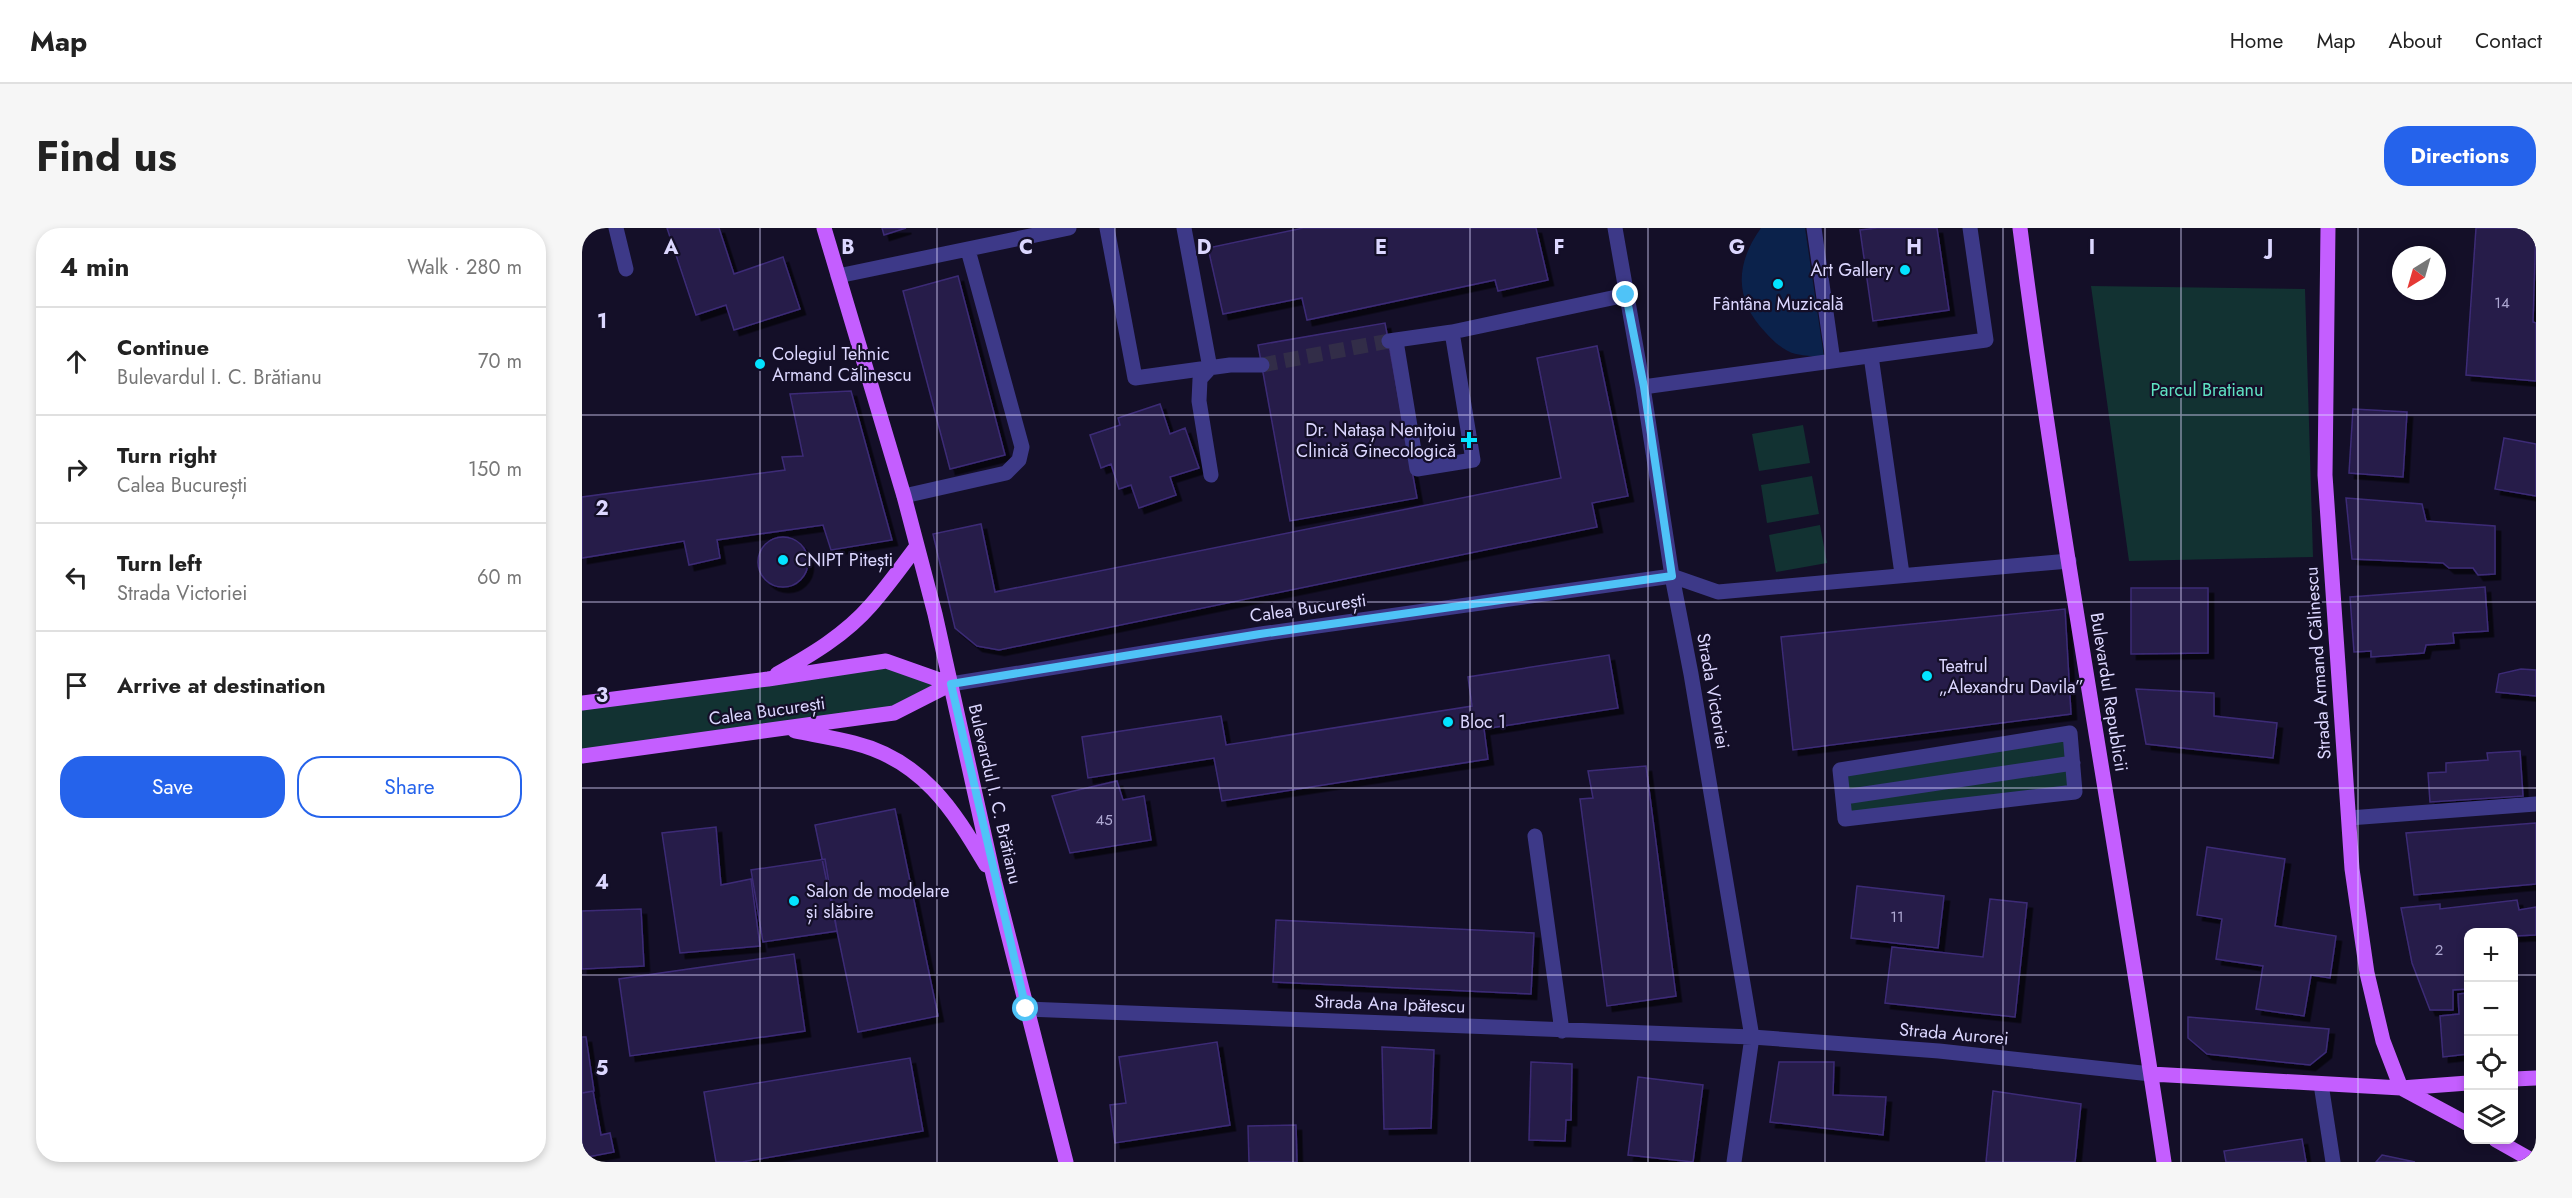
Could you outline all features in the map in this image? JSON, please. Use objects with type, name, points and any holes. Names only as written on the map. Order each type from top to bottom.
[{"type":"main road","name":"Bulevardul I. C. Brătianu","points":[[824,228],[917,546],[951,684],[994,879],[1066,1162]]},
{"type":"main road","name":"Bulevardul Republicii","points":[[2020,228],[2032,328],[2164,1162]]},
{"type":"main road","name":"Strada Armand Călinescu","points":[[2328,228],[2325,475],[2352,869],[2367,973],[2383,1041],[2401,1088]]},
{"type":"main road","points":[[768,679],[810,656],[846,629],[870,606],[917,546]]},
{"type":"main road","name":"Calea București","points":[[582,703],[886,661],[951,684]]},
{"type":"main road","name":"Calea București","points":[[582,756],[894,713],[951,684]]},
{"type":"main road","points":[[783,729],[856,743],[891,757],[925,780],[956,815],[994,879]]},
{"type":"main road","points":[[2151,1074],[2401,1088],[2464,1083]]},
{"type":"main road","points":[[2518,1079],[2536,1078]]},
{"type":"main road","points":[[2401,1088],[2464,1121]]},
{"type":"main road","points":[[2503,1144],[2535,1162]]},
{"type":"street","points":[[616,228],[626,269]]},
{"type":"street","points":[[838,276],[1070,228]]},
{"type":"street","points":[[1107,228],[1135,378],[1209,368],[1262,364]]},
{"type":"street","points":[[1184,228],[1209,368],[1200,379],[1199,401],[1211,475]]},
{"type":"street","name":"Strada Victoriei","points":[[1615,228],[1644,387],[1672,576],[1691,674],[1752,1037],[1734,1162]]},
{"type":"street","points":[[1814,228],[1833,361]]},
{"type":"street","points":[[1644,387],[1986,340],[1970,228]]},
{"type":"street","points":[[904,496],[1006,473],[1019,460],[1022,447],[968,250]]},
{"type":"street","points":[[1452,332],[1473,460],[1417,469],[1393,341],[1452,332],[1626,295]]},
{"type":"street","points":[[1871,356],[1902,574]]},
{"type":"street","points":[[1672,576],[1718,592],[1765,590],[1902,574],[2069,561]]},
{"type":"street","name":"Calea București","points":[[951,684],[1260,634],[1672,576]]},
{"type":"street","points":[[2070,733],[2073,763],[2075,792],[1845,819],[1840,770],[2070,733]]},
{"type":"street","points":[[1844,797],[2073,763]]},
{"type":"street","points":[[2349,818],[2536,804]]},
{"type":"street","points":[[1535,836],[1562,1031]]},
{"type":"street","name":"Strada Ana Ipătescu","points":[[1026,1009],[1752,1037]]},
{"type":"street","name":"Strada Aurorei","points":[[1752,1037],[1939,1051],[2151,1074]]},
{"type":"street","points":[[2321,1084],[2333,1162]]},
{"type":"green space","name":"Parcul Bratianu","points":[[2091,286],[2305,289],[2313,557],[2129,561]]},
{"type":"green space","points":[[1803,425],[1810,463],[1759,471],[1752,434]]},
{"type":"green space","points":[[1812,476],[1819,514],[1767,523],[1761,485]]},
{"type":"green space","points":[[1820,525],[1827,563],[1776,572],[1769,535]]},
{"type":"green space","points":[[886,661],[951,684],[894,713],[582,753],[582,702]]},
{"type":"green space","points":[[2066,737],[2068,759],[1847,794],[1843,773]]},
{"type":"green space","points":[[2069,767],[2071,789],[1849,816],[1848,801]]},
{"type":"water","name":"Fântâna Muzicală","points":[[1761,228],[1805,228],[1824,357],[1796,354],[1784,349],[1766,333],[1748,308],[1742,282],[1743,268],[1752,241]]},
{"type":"building","points":[[667,228],[719,228],[734,274],[783,257],[800,309],[734,330],[726,305],[696,315]]},
{"type":"building","points":[[882,228],[906,228],[884,235]]},
{"type":"building","points":[[1303,228],[1536,228],[1548,280],[1498,291],[1495,280],[1307,320],[1302,298],[1223,314],[1208,248]]},
{"type":"building","name":"Art Gallery","points":[[1937,228],[1949,310],[1873,321],[1860,230]]},
{"type":"building","points":[[2476,228],[2536,228],[2533,322],[2536,323],[2536,381],[2466,375]]},
{"type":"building","points":[[958,276],[1005,455],[950,469],[903,291]]},
{"type":"building","points":[[1385,323],[1417,498],[1290,521],[1258,345]]},
{"type":"building","points":[[1597,346],[1628,496],[1592,503],[1597,527],[999,650],[977,646],[955,628],[933,534],[981,524],[995,592],[1561,478],[1537,358]]},
{"type":"building","points":[[851,391],[892,540],[831,550],[823,525],[717,540],[720,558],[689,565],[684,541],[582,558],[582,497],[785,470],[782,457],[803,456],[790,394]]},
{"type":"building","points":[[1160,404],[1170,434],[1185,428],[1199,468],[1170,477],[1176,495],[1139,508],[1131,485],[1119,489],[1111,464],[1101,468],[1090,435],[1120,425],[1118,418]]},
{"type":"building","points":[[2353,409],[2407,412],[2403,477],[2349,473]]},
{"type":"building","points":[[2504,438],[2536,444],[2536,496],[2495,489]]},
{"type":"building","points":[[2346,498],[2422,504],[2426,521],[2495,526],[2495,574],[2478,575],[2473,568],[2449,568],[2443,563],[2352,559]]},
{"type":"building","name":"CNIPT Pitești","points":[[783,537],[801,544],[808,562],[801,580],[783,587],[765,580],[758,562],[765,544]]},
{"type":"building","points":[[2485,587],[2488,631],[2453,633],[2454,643],[2426,645],[2424,653],[2371,657],[2371,651],[2354,652],[2350,597]]},
{"type":"building","points":[[2131,588],[2208,588],[2208,653],[2131,654]]},
{"type":"building","name":"Teatrul „Alexandru Davila”","points":[[2065,609],[2071,714],[1793,750],[1781,637]]},
{"type":"building","name":"Bloc 1","points":[[1609,655],[1618,708],[1484,729],[1488,759],[1222,801],[1214,758],[1088,778],[1082,737],[1221,716],[1226,745],[1472,706],[1468,677]]},
{"type":"building","points":[[2521,669],[2536,670],[2536,696],[2496,692],[2499,674]]},
{"type":"building","points":[[2136,689],[2214,693],[2214,716],[2277,723],[2273,758],[2146,744]]},
{"type":"building","points":[[2520,751],[2523,796],[2430,802],[2428,773],[2446,772],[2446,763],[2488,760],[2487,753]]},
{"type":"building","points":[[1646,766],[1676,996],[1607,1006],[1580,799],[1593,798],[1588,771]]},
{"type":"building","points":[[1117,781],[1123,800],[1144,796],[1151,840],[1070,853],[1052,796]]},
{"type":"building","points":[[895,809],[938,1016],[858,1032],[815,825]]},
{"type":"building","points":[[2536,823],[2536,884],[2414,895],[2406,833]]},
{"type":"building","points":[[716,827],[721,885],[751,879],[760,946],[680,953],[662,833]]},
{"type":"building","points":[[2207,847],[2285,859],[2275,926],[2336,936],[2330,978],[2311,975],[2304,1016],[2256,1009],[2263,966],[2216,959],[2222,919],[2197,915]]},
{"type":"building","name":"Salon de modelare și slăbire","points":[[825,859],[837,931],[763,942],[751,870]]},
{"type":"building","points":[[1857,886],[1944,896],[1938,948],[1851,938]]},
{"type":"building","points":[[1990,899],[2027,903],[2015,1017],[1885,1003],[1892,947],[1983,957]]},
{"type":"building","points":[[2517,900],[2519,910],[2536,907],[2536,935],[2518,936],[2518,928],[2464,928],[2464,989],[2453,990],[2453,1010],[2430,1010],[2412,963],[2401,908],[2440,904],[2440,909]]},
{"type":"building","points":[[641,909],[644,966],[582,969],[582,911]]},
{"type":"building","points":[[1276,920],[1534,933],[1531,994],[1273,982]]},
{"type":"building","points":[[794,954],[805,1031],[630,1056],[619,979]]},
{"type":"building","points":[[2464,993],[2464,1054],[2443,1057],[2440,1016],[2459,1014],[2458,994]]},
{"type":"building","points":[[2188,1017],[2329,1029],[2326,1052],[2310,1065],[2207,1054],[2188,1038]]},
{"type":"building","points":[[582,1037],[586,1037],[594,1091],[582,1093]]},
{"type":"building","points":[[1217,1042],[1230,1125],[1115,1143],[1110,1105],[1126,1103],[1119,1057]]},
{"type":"building","points":[[1382,1047],[1434,1050],[1431,1128],[1384,1129]]},
{"type":"building","points":[[910,1058],[923,1131],[742,1162],[716,1162],[704,1092]]},
{"type":"building","points":[[1531,1062],[1572,1064],[1571,1120],[1566,1120],[1565,1141],[1529,1140]]},
{"type":"building","points":[[1779,1062],[1834,1062],[1833,1095],[1886,1097],[1883,1135],[1770,1122]]},
{"type":"building","points":[[1638,1077],[1703,1085],[1693,1162],[1628,1155]]},
{"type":"building","points":[[593,1091],[601,1135],[610,1133],[614,1152],[582,1158],[582,1093]]},
{"type":"building","points":[[1993,1091],[2081,1104],[2075,1162],[1986,1162]]},
{"type":"building","points":[[1296,1125],[1297,1162],[1249,1162],[1248,1126]]},
{"type":"building","points":[[2302,1139],[2306,1162],[2226,1162],[2224,1151]]},
{"type":"building","points":[[2382,1155],[2415,1162],[2376,1162]]},
{"type":"tunnel","points":[[1262,365],[1389,341]]},
{"type":"place","name":"Art Gallery","points":[[1905,270]]},
{"type":"place","name":"Fântâna Muzicală","points":[[1778,284]]},
{"type":"place","name":"Colegiul Tehnic Armand Călinescu","points":[[760,364]]},
{"type":"place","name":"Dr. Natașa Nenițoiu Clinică Ginecologică","points":[[1469,440]]},
{"type":"place","name":"CNIPT Pitești","points":[[783,560]]},
{"type":"place","name":"Teatrul „Alexandru Davila”","points":[[1927,676]]},
{"type":"place","name":"Bloc 1","points":[[1448,722]]},
{"type":"place","name":"Salon de modelare și slăbire","points":[[794,901]]},
{"type":"route","points":[[1026,1009],[994,879],[951,684],[1260,634],[1672,576],[1644,387],[1626,295]]}]
